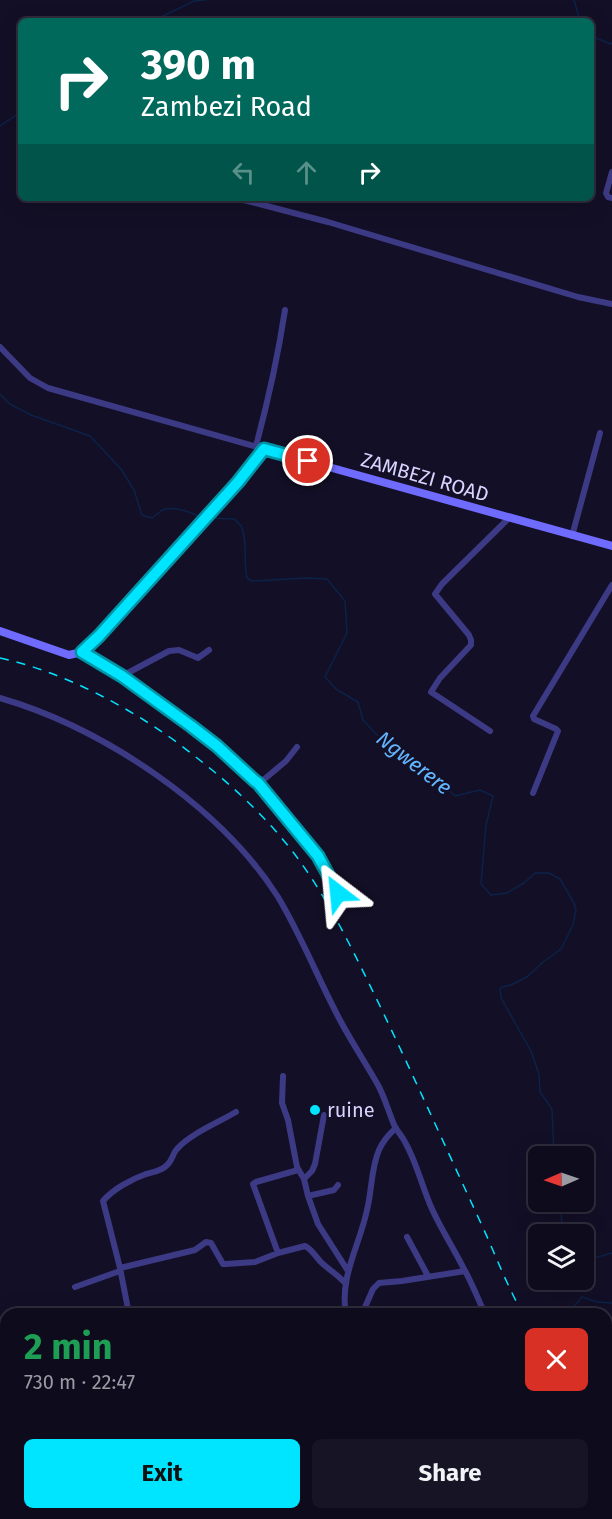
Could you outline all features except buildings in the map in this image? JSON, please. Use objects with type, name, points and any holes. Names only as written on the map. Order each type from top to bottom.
[{"type":"main road","points":[[0,631],[69,655],[82,652],[238,482],[260,447]]},
{"type":"main road","name":"ZAMBEZI ROAD","points":[[260,447],[612,546]]},
{"type":"street","points":[[612,172],[606,193],[612,198]]},
{"type":"street","points":[[248,201],[328,222],[578,297],[612,304]]},
{"type":"street","points":[[0,348],[30,378],[48,388],[260,447],[285,310]]},
{"type":"street","points":[[572,536],[600,433]]},
{"type":"street","points":[[490,731],[430,692],[471,645],[469,635],[435,594],[442,584],[509,518]]},
{"type":"street","points":[[533,793],[558,731],[534,719],[533,716],[612,585]]},
{"type":"street","points":[[122,676],[169,651],[179,650],[198,658],[209,650]]},
{"type":"street","points":[[82,652],[122,676],[217,746],[258,783],[318,856],[338,893]]},
{"type":"street","points":[[0,698],[63,721],[118,751],[153,774],[185,797],[233,840],[257,867],[288,916],[337,1014],[379,1086],[396,1128],[406,1142],[432,1210],[482,1308]]},
{"type":"street","points":[[258,783],[278,768],[297,747]]},
{"type":"street","points":[[283,1076],[282,1103],[288,1120],[298,1170],[304,1179],[322,1233],[348,1271]]},
{"type":"street","points":[[128,1308],[103,1201],[130,1182],[167,1165],[176,1149],[209,1126],[236,1112]]},
{"type":"street","points":[[304,1179],[314,1168],[324,1115]]},
{"type":"street","points":[[345,1308],[348,1271],[365,1221],[378,1151],[396,1128]]},
{"type":"street","points":[[278,1253],[253,1184],[298,1170]]},
{"type":"street","points":[[308,1196],[334,1190],[338,1185]]},
{"type":"street","points":[[406,1237],[428,1276]]},
{"type":"street","points":[[75,1287],[120,1270],[195,1250],[206,1242],[211,1243],[223,1264],[255,1262],[278,1253],[308,1247],[321,1263],[337,1274],[346,1284]]},
{"type":"street","points":[[364,1308],[376,1284],[465,1271]]},
{"type":"waterway","points":[[159,18],[194,1],[205,0]]},
{"type":"waterway","points":[[574,0],[579,18]]},
{"type":"waterway","points":[[594,37],[612,43]]},
{"type":"waterway","points":[[0,126],[18,114]]},
{"type":"waterway","name":"Ngwerere","points":[[0,394],[10,404],[31,415],[90,436],[121,469],[134,490],[142,515],[152,518],[163,510],[174,509],[201,517]]},
{"type":"waterway","name":"Ngwerere","points":[[211,518],[234,519],[241,526],[247,578],[252,581],[327,579],[345,601],[347,633],[325,677],[336,689],[358,702],[363,720],[376,734],[424,765],[455,796],[480,790],[493,796],[486,825],[481,884],[491,895],[507,893],[535,873],[549,873],[560,879],[574,903],[576,910],[573,925],[561,949],[527,977],[500,989],[501,998],[531,1051],[539,1074],[540,1092],[552,1109],[554,1146]]},
{"type":"waterway","name":"Ngwerere","points":[[561,1212],[562,1224]]},
{"type":"waterway","name":"Ngwerere","points":[[594,1258],[612,1253]]},
{"type":"waterway","name":"Ngwerere","points":[[573,1308],[582,1297],[597,1302],[612,1303]]},
{"type":"railway","points":[[0,658],[67,680],[111,701],[152,725],[221,777],[265,820],[293,852],[329,907],[360,966],[520,1308]]},
{"type":"place","name":"ruine","points":[[315,1110]]},
{"type":"route","points":[[308,461],[264,449],[238,482],[82,652],[122,676],[191,726],[258,783],[318,856],[338,893]]}]
